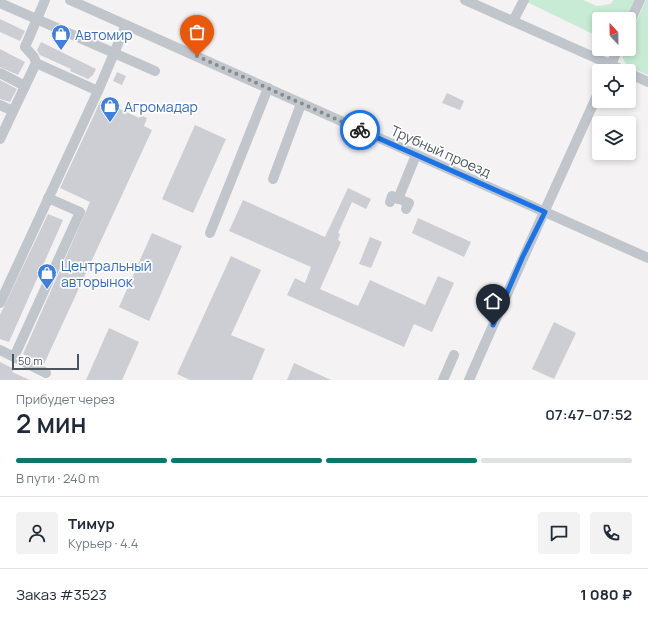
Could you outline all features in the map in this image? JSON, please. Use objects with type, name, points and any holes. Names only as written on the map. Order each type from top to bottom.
[{"type":"street","points":[[0,140],[36,64],[34,57],[25,47],[45,0]]},
{"type":"street","name":"Трубный проезд","points":[[70,0],[648,258]]},
{"type":"street","points":[[465,0],[513,21],[601,64]]},
{"type":"street","points":[[513,21],[524,0]]},
{"type":"street","points":[[634,12],[640,0]]},
{"type":"street","points":[[0,2],[155,71]]},
{"type":"street","points":[[0,303],[98,91],[126,25]]},
{"type":"street","points":[[36,64],[98,91]]},
{"type":"street","points":[[0,73],[25,86]]},
{"type":"street","points":[[636,76],[648,82]]},
{"type":"street","points":[[210,233],[268,88]]},
{"type":"street","points":[[273,179],[301,104]]},
{"type":"street","points":[[0,105],[13,111]]},
{"type":"street","points":[[469,380],[523,256],[545,212],[592,107]]},
{"type":"street","points":[[406,209],[409,203],[394,200],[416,155]]},
{"type":"street","points":[[14,357],[80,212],[48,198]]},
{"type":"street","points":[[0,350],[46,372]]},
{"type":"street","points":[[443,380],[454,355]]},
{"type":"green space","points":[[523,0],[583,0],[597,6],[610,4],[614,0],[637,0],[631,12],[592,12],[592,34]]},
{"type":"green space","points":[[646,0],[648,0],[648,75],[636,70],[636,64],[627,64],[623,59],[623,56],[636,56],[636,22]]},
{"type":"building","points":[[0,19],[25,31],[20,41],[0,32]]},
{"type":"building","points":[[41,42],[96,69],[93,75],[88,79],[70,71],[71,69],[40,55],[37,50]]},
{"type":"building","points":[[0,49],[25,62],[18,75],[0,67]]},
{"type":"building","points":[[117,72],[126,76],[122,85],[113,81]]},
{"type":"building","points":[[0,80],[17,89],[10,102],[0,99]]},
{"type":"building","points":[[447,93],[464,101],[460,110],[442,103]]},
{"type":"building","points":[[101,100],[139,118],[140,115],[147,118],[144,126],[152,130],[44,364],[23,354],[90,202],[60,188]]},
{"type":"building","points":[[195,125],[226,139],[193,213],[162,199]]},
{"type":"building","points":[[348,188],[371,199],[366,209],[352,202],[338,233],[340,234],[338,240],[341,242],[320,289],[358,306],[370,280],[425,305],[438,276],[454,283],[432,332],[414,324],[404,347],[287,295],[295,278],[305,283],[311,267],[229,231],[243,200],[325,237]]},
{"type":"building","points":[[48,214],[63,220],[9,342],[0,339],[0,315]]},
{"type":"building","points":[[418,218],[471,242],[464,257],[412,233]]},
{"type":"building","points":[[152,233],[182,246],[149,321],[119,307]]},
{"type":"building","points":[[370,237],[382,242],[371,268],[359,264]]},
{"type":"building","points":[[231,256],[261,270],[231,335],[265,349],[252,380],[190,380],[177,374]]},
{"type":"building","points":[[554,322],[576,333],[554,379],[532,369]]},
{"type":"building","points":[[109,328],[139,342],[122,380],[86,380]]},
{"type":"building","points":[[0,362],[14,369],[12,372],[30,380],[0,380]]},
{"type":"building","points":[[294,363],[331,380],[287,380]]},
{"type":"way so far","points":[[197,56],[360,130]]},
{"type":"place","name":"Автомир","points":[[61,51]]},
{"type":"place","name":"Агромадар","points":[[110,123]]},
{"type":"place","name":"Центральный авторынок","points":[[47,290]]},
{"type":"route","points":[[360,130],[545,212],[523,256],[493,325]]}]
